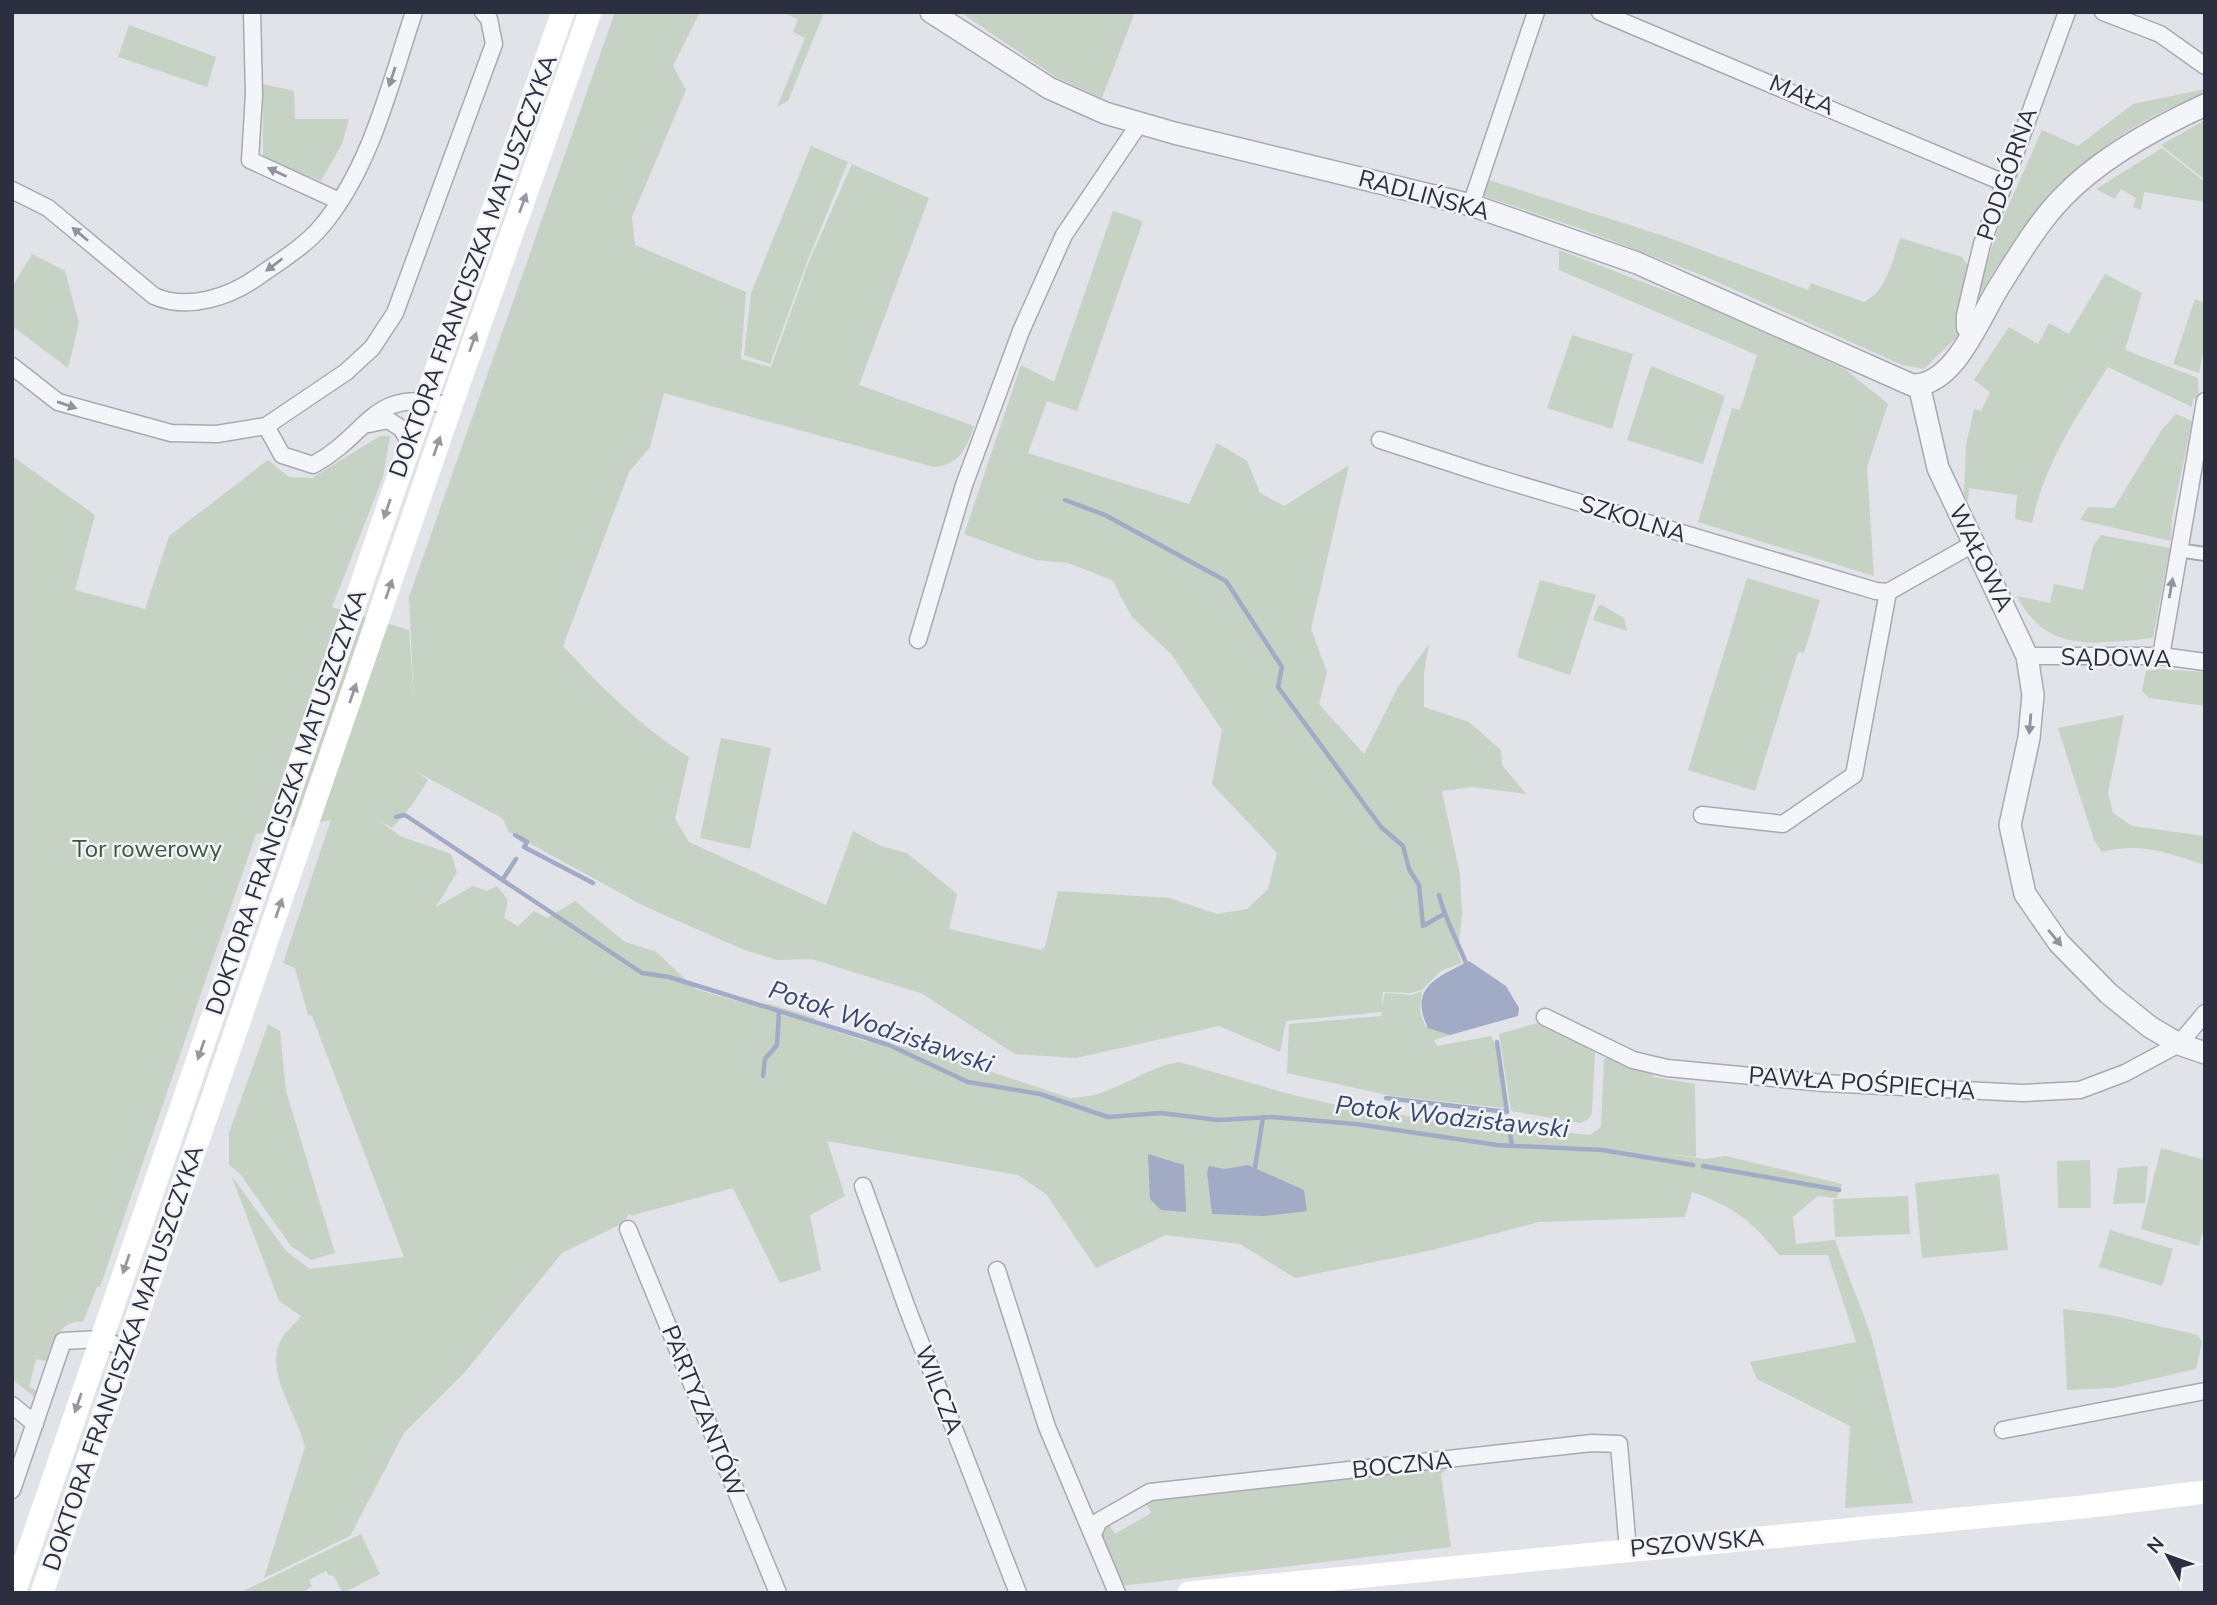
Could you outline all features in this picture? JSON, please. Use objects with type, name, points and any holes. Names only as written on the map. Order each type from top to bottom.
[{"type":"main road","name":"DOKTORA FRANCISZKA MATUSZCZYKA","points":[[14,1593],[351,613],[563,12]]},
{"type":"main road","name":"DOKTORA FRANCISZKA MATUSZCZYKA","points":[[42,1593],[378,622],[450,406],[590,12]]},
{"type":"main road","name":"PSZOWSKA","points":[[1191,1592],[2083,1507],[2205,1492]]},
{"type":"street","points":[[252,12],[254,94],[250,160],[339,201]]},
{"type":"street","points":[[12,190],[48,208],[154,296],[168,302],[199,301],[238,291],[320,230],[339,201],[365,153],[414,12]]},
{"type":"street","name":"RADLIŃSKA","points":[[931,12],[1049,88],[1076,102],[1139,124],[1471,205],[1637,263],[1818,341],[1897,380],[1919,385]]},
{"type":"street","points":[[1471,205],[1536,12]]},
{"type":"street","name":"MAŁA","points":[[1601,12],[2002,182]]},
{"type":"street","name":"PODGÓRNA","points":[[1971,338],[1965,328],[1965,316],[1982,244],[2002,182],[2067,12]]},
{"type":"street","points":[[2103,12],[2160,34],[2205,66]]},
{"type":"street","points":[[12,366],[58,402],[185,435],[217,434],[266,426],[346,372],[372,348],[395,313],[494,44],[486,15]]},
{"type":"street","points":[[1919,385],[1940,375],[1971,338],[2017,258],[2062,198],[2083,179],[2148,135],[2205,105]]},
{"type":"street","points":[[918,640],[964,485],[1021,331],[1065,235],[1139,124]]},
{"type":"street","name":"WAŁOWA","points":[[1919,385],[1938,468],[2027,656],[2033,695],[2029,738],[2010,825],[2025,894],[2059,943],[2101,987],[2136,1016],[2179,1044],[2205,1053]]},
{"type":"street","points":[[266,426],[282,455],[313,465],[330,456],[383,408],[402,401],[426,400],[450,406]]},
{"type":"street","points":[[2161,656],[2204,411]]},
{"type":"street","points":[[363,426],[377,419],[388,419],[402,429],[410,444]]},
{"type":"street","name":"SZKOLNA","points":[[1380,440],[1742,552],[1888,592]]},
{"type":"street","points":[[1702,815],[1783,824],[1854,775],[1888,592],[1973,544]]},
{"type":"street","points":[[2178,550],[2205,554]]},
{"type":"street","name":"SĄDOWA","points":[[2027,656],[2161,656],[2205,662]]},
{"type":"street","points":[[2179,1044],[2205,1013]]},
{"type":"street","name":"PAWŁA POŚPIECHA","points":[[1545,1017],[1644,1064],[1824,1083],[1934,1090],[2023,1093],[2080,1090],[2125,1073],[2179,1044]]},
{"type":"street","name":"WILCZA","points":[[863,1186],[907,1308],[1018,1593]]},
{"type":"street","name":"PARTYZANTÓW","points":[[628,1229],[778,1593]]},
{"type":"street","points":[[997,1270],[1048,1427],[1094,1532],[1117,1593]]},
{"type":"street","points":[[14,1479],[63,1341],[100,1339],[125,1348]]},
{"type":"street","points":[[2003,1430],[2205,1391]]},
{"type":"street","points":[[12,1405],[35,1424]]},
{"type":"street","name":"BOCZNA","points":[[1094,1532],[1099,1521],[1150,1492],[1592,1443],[1619,1444],[1628,1550]]},
{"type":"green space","name":"Tor rowerowy","points":[[615,12],[700,12],[673,66],[686,90],[632,217],[635,245],[746,292],[741,359],[771,367],[808,264],[852,164],[929,198],[859,385],[974,426],[961,454],[950,463],[934,467],[664,393],[650,447],[629,472],[563,646],[622,706],[654,733],[689,757],[675,819],[689,842],[826,905],[853,831],[881,846],[907,853],[957,894],[949,929],[1041,950],[1045,947],[1058,891],[1169,898],[1217,914],[1247,909],[1268,889],[1277,853],[1212,784],[1222,730],[1171,654],[1132,617],[1112,580],[1068,563],[1036,560],[964,534],[1021,365],[1054,382],[1113,211],[1143,221],[1077,411],[1047,401],[1028,453],[1189,504],[1217,443],[1247,461],[1260,493],[1284,506],[1349,465],[1311,629],[1327,672],[1319,704],[1364,754],[1398,687],[1429,644],[1424,673],[1424,707],[1469,722],[1501,750],[1502,765],[1526,794],[1472,787],[1442,791],[1460,875],[1462,914],[1458,953],[1462,963],[1441,971],[1422,990],[1411,993],[1383,992],[1382,1006],[1385,993],[1412,995],[1422,991],[1420,1011],[1425,1026],[1450,1035],[1434,1040],[1437,1046],[1491,1036],[1497,1048],[1505,1108],[1392,1096],[1287,1073],[1289,1024],[1382,1016],[1382,1012],[1286,1021],[1280,1052],[1219,1026],[1076,1058],[1015,1054],[921,993],[811,959],[777,960],[742,949],[644,906],[509,832],[502,818],[417,772],[428,780],[412,805],[392,828],[377,819],[400,836],[451,854],[457,872],[436,907],[473,886],[487,891],[497,886],[508,900],[504,918],[518,926],[534,911],[547,918],[575,901],[625,942],[655,951],[696,989],[737,1001],[770,1004],[815,1018],[816,1025],[865,1041],[922,1049],[1070,1098],[1100,1093],[1151,1070],[1179,1062],[1289,1094],[1362,1111],[1590,1135],[1601,1127],[1604,1060],[1609,1055],[1652,1071],[1653,1077],[1695,1084],[1696,1157],[1656,1153],[1705,1159],[1726,1156],[1842,1184],[1837,1198],[1818,1196],[1793,1217],[1796,1244],[1835,1240],[1871,1335],[1913,1503],[1845,1508],[1850,1426],[1757,1379],[1750,1362],[1856,1342],[1828,1255],[1779,1255],[1741,1216],[1692,1192],[1685,1217],[1539,1222],[1428,1251],[1295,1278],[1240,1244],[1166,1235],[1096,1268],[1046,1194],[1018,1175],[827,1141],[845,1196],[810,1215],[821,1270],[780,1283],[733,1188],[630,1216],[630,1213],[623,1223],[562,1253],[465,1372],[404,1433],[350,1536],[264,1578],[305,1447],[279,1381],[276,1354],[280,1342],[301,1316],[279,1301],[231,1175],[286,1251],[310,1269],[404,1257],[312,1016],[308,1015],[295,968],[283,963],[331,820],[256,834],[100,1287],[97,1287],[83,1322],[68,1324],[63,1328],[54,1340],[46,1361],[36,1359],[29,1387],[38,1391],[36,1398],[12,1379],[12,456],[95,515],[75,590],[145,609],[169,536],[268,460],[289,477],[312,478],[380,436],[390,436],[383,477],[332,607],[409,630],[414,702],[409,597]]},
{"type":"green space","points":[[781,12],[823,12],[823,15],[788,101],[777,107],[805,38],[793,32],[798,19]]},
{"type":"green space","points":[[960,12],[1135,12],[1102,98],[1054,76]]},
{"type":"green space","points":[[129,25],[216,57],[207,87],[118,57]]},
{"type":"green space","points":[[263,84],[294,91],[295,119],[349,119],[342,144],[321,181],[263,158]]},
{"type":"green space","points":[[2205,89],[2205,94],[2141,123],[2088,160],[2021,232],[1970,312],[1999,227],[2042,130],[2078,146],[2133,104]]},
{"type":"green space","points":[[2205,120],[2205,180],[2161,145]]},
{"type":"green space","points":[[811,146],[848,162],[807,262],[770,364],[744,355],[751,293]]},
{"type":"green space","points":[[2162,148],[2205,182],[2205,202],[2144,192],[2141,210],[2133,207],[2136,198],[2121,189],[2115,199],[2096,189]]},
{"type":"green space","points":[[1489,180],[1667,237],[1808,290],[1811,283],[1864,302],[1878,291],[1883,283],[1900,238],[1962,257],[1970,269],[1959,335],[1924,369],[1902,365],[1704,276],[1579,228],[1486,197],[1482,195]]},
{"type":"green space","points":[[1559,250],[1745,321],[1846,370],[1888,404],[1867,467],[1874,576],[1698,522],[1732,408],[1740,410],[1757,355],[1559,270]]},
{"type":"green space","points":[[32,254],[65,271],[79,323],[68,368],[12,326],[12,287]]},
{"type":"green space","points":[[2105,274],[2142,293],[2125,350],[2198,378],[2199,400],[2193,399],[2192,407],[2108,367],[2072,424],[2053,461],[2032,523],[2015,519],[2017,495],[1969,488],[1968,502],[1964,493],[1966,445],[1974,409],[1981,411],[1990,392],[1974,380],[2009,327],[2038,344],[2049,323],[2069,334]]},
{"type":"green space","points":[[2195,299],[2205,303],[2205,343],[2199,373],[2173,364]]},
{"type":"green space","points":[[1572,335],[1633,354],[1612,429],[1547,408]]},
{"type":"green space","points":[[1651,366],[1725,396],[1703,464],[1627,440]]},
{"type":"green space","points":[[2176,414],[2192,421],[2172,518],[2171,541],[2080,520],[2088,507],[2114,508],[2161,431]]},
{"type":"green space","points":[[2101,535],[2170,548],[2153,638],[2094,642],[2059,637],[2043,628],[2029,615],[2017,596],[2050,603],[2054,584],[2083,590],[2093,546]]},
{"type":"green space","points":[[1747,578],[1820,600],[1804,653],[1798,652],[1755,791],[1688,770]]},
{"type":"green space","points":[[1540,580],[1596,595],[1570,675],[1517,657]]},
{"type":"green space","points":[[1602,605],[1624,618],[1627,631],[1593,620],[1598,606]]},
{"type":"green space","points":[[2159,669],[2205,672],[2205,706],[2149,698],[2142,691],[2146,671]]},
{"type":"green space","points":[[2124,715],[2108,793],[2113,813],[2132,826],[2205,836],[2205,865],[2142,849],[2102,852],[2094,840],[2058,728]]},
{"type":"green space","points":[[721,738],[771,748],[750,849],[700,838]]},
{"type":"green space","points":[[1541,1022],[1595,1049],[1592,1113],[1581,1123],[1511,1111],[1499,1034]]},
{"type":"green space","points":[[268,1024],[280,1031],[286,1091],[335,1253],[311,1260],[291,1246],[240,1174],[229,1165],[229,1133]]},
{"type":"green space","points":[[2161,1148],[2205,1160],[2205,1223],[2199,1246],[2141,1229]]},
{"type":"green space","points":[[2090,1160],[2091,1208],[2058,1208],[2057,1161]]},
{"type":"green space","points":[[2148,1166],[2145,1203],[2113,1204],[2118,1168]]},
{"type":"green space","points":[[1999,1174],[2008,1250],[1922,1258],[1915,1183]]},
{"type":"green space","points":[[1908,1196],[1910,1234],[1835,1237],[1833,1199]]},
{"type":"green space","points":[[2110,1230],[2173,1249],[2162,1286],[2099,1267]]},
{"type":"green space","points":[[2063,1309],[2110,1315],[2198,1335],[2202,1342],[2196,1369],[2113,1388],[2067,1390]]},
{"type":"green space","points":[[1451,1465],[1441,1474],[1451,1547],[1121,1586],[1099,1533],[1107,1521],[1115,1534],[1151,1513],[1144,1499],[1320,1478],[1325,1481],[1384,1475],[1389,1472]]},
{"type":"green space","points":[[361,1534],[380,1574],[343,1593],[333,1575],[329,1576],[326,1571],[309,1580],[312,1586],[302,1593],[239,1593]]},
{"type":"water","points":[[1469,961],[1506,986],[1519,1008],[1518,1016],[1450,1035],[1428,1028],[1423,1014],[1424,993],[1437,978]]},
{"type":"water","points":[[1148,1154],[1184,1165],[1186,1212],[1161,1210],[1150,1199]]},
{"type":"water","points":[[1248,1165],[1304,1190],[1307,1211],[1265,1216],[1212,1214],[1207,1172],[1209,1166],[1224,1169]]},
{"type":"waterway","points":[[1065,500],[1105,515],[1226,581],[1282,667],[1278,687],[1381,827],[1403,846],[1409,869],[1419,885],[1423,926],[1444,914]]},
{"type":"waterway","name":"Potok Wodzisławski","points":[[396,817],[405,815],[642,973],[669,977],[889,1045],[968,1082],[1040,1094],[1108,1117],[1161,1113],[1218,1120],[1272,1117],[1356,1124],[1497,1145],[1602,1150],[1693,1165]]},
{"type":"waterway","points":[[515,835],[527,842],[524,847],[593,883]]},
{"type":"waterway","points":[[503,879],[516,859]]},
{"type":"waterway","points":[[1439,895],[1466,963]]},
{"type":"waterway","points":[[763,1076],[765,1059],[777,1045],[779,1012]]},
{"type":"waterway","points":[[1386,1098],[1507,1112],[1497,1042]]},
{"type":"waterway","points":[[1255,1168],[1263,1117]]},
{"type":"waterway","points":[[1509,1127],[1512,1146]]},
{"type":"waterway","name":"Potok Wodzisławski","points":[[1703,1166],[1839,1190]]}]
